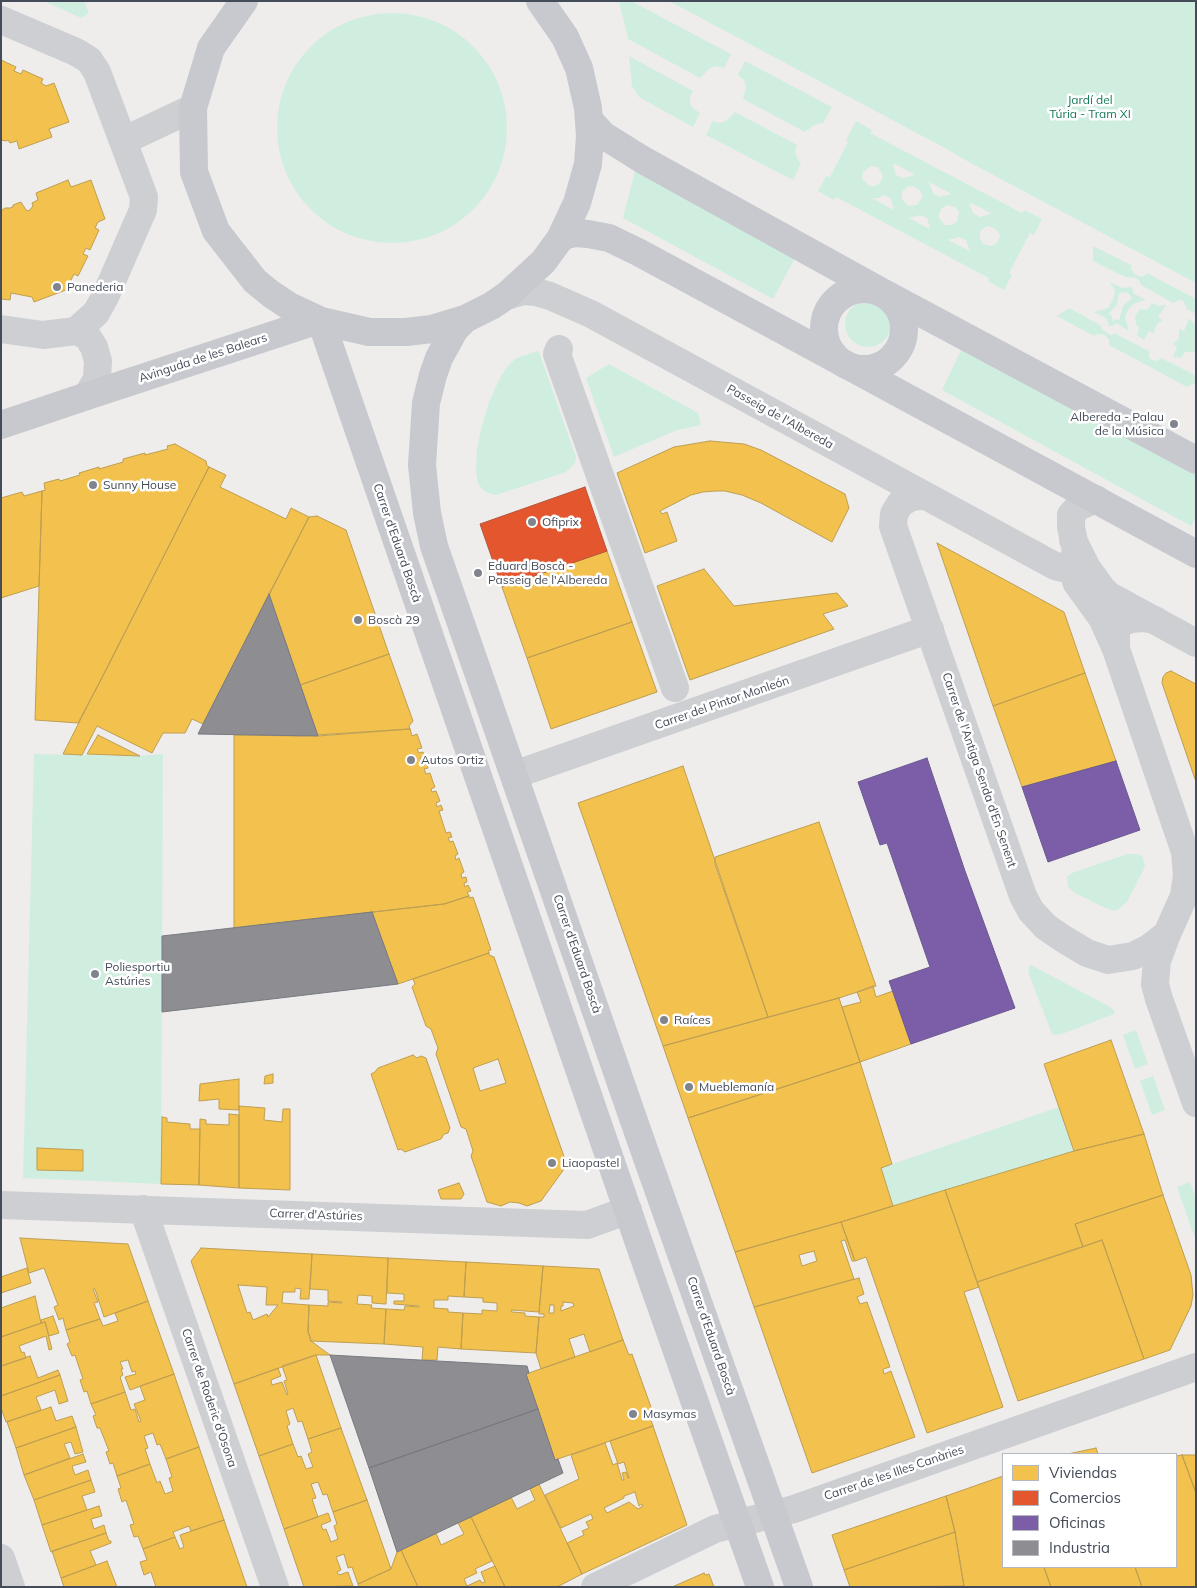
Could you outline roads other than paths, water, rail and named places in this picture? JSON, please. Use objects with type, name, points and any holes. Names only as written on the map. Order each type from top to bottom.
[{"type":"main road","points":[[244,1],[211,48],[193,108],[194,172],[216,231],[255,281],[289,306],[320,321],[369,332],[406,332],[432,329],[465,319],[506,296],[543,262],[560,239],[577,203],[588,164],[590,121],[579,68],[565,37],[540,1]]},
{"type":"main road","points":[[590,121],[603,135],[631,153],[880,291],[1196,460]]},
{"type":"main road","points":[[560,239],[575,233],[588,234],[609,238],[638,252],[1196,554]]},
{"type":"main road","points":[[867,288],[880,291],[900,308],[904,321],[904,334],[900,347],[882,365],[869,369],[856,368],[844,363],[833,354],[827,343],[824,330],[826,316],[832,305],[842,296],[854,290],[867,288]]},
{"type":"main road","name":"Carrer d'Eduard Boscà","points":[[465,319],[455,330],[439,358],[426,403],[422,465],[427,512],[434,546],[799,1587]]},
{"type":"main road","name":"Avinguda de les Balears","points":[[1,425],[320,321]]},
{"type":"main road","name":"Carrer d'Eduard Boscà","points":[[320,321],[760,1587]]},
{"type":"street","points":[[1,20],[76,52],[89,60],[97,72],[144,197],[143,210],[104,297],[96,312],[76,331]]},
{"type":"street","points":[[123,142],[193,108]]},
{"type":"street","name":"Passeig de l'Albereda","points":[[506,296],[524,291],[536,292],[591,314],[1068,574],[1081,587],[1102,618],[1116,649]]},
{"type":"street","points":[[1,329],[43,335],[76,331],[87,336],[94,347],[98,361],[96,379],[87,396]]},
{"type":"street","points":[[559,349],[557,354],[675,688]]},
{"type":"street","name":"Carrer de l'Antiga Senda d'En Senent","points":[[923,495],[909,498],[900,504],[894,514],[894,526],[1023,896],[1031,911],[1046,927],[1062,938],[1087,952],[1108,960],[1133,956],[1149,948],[1166,934]]},
{"type":"street","points":[[1096,499],[1078,507],[1072,515],[1071,527],[1073,540],[1083,561],[1103,590],[1108,595],[1196,643]]},
{"type":"street","name":"Passeig de l'Albereda","points":[[1048,563],[1062,568],[1073,561],[1076,551],[1073,540]]},
{"type":"street","name":"Carrer de l'Antiga Senda d'En Senent","points":[[1155,620],[1142,618],[1120,623],[1116,630],[1116,649],[1185,852],[1187,875],[1184,896],[1166,934],[1157,961],[1155,984],[1196,1103]]},
{"type":"street","name":"Carrer del Pintor Monleón","points":[[514,775],[930,629]]},
{"type":"street","name":"Carrer d'Astúries","points":[[1,1204],[587,1224],[628,1210]]},
{"type":"street","name":"Carrer de Roderic d'Osona","points":[[143,1209],[275,1587]]},
{"type":"street","name":"Carrer de les Illes Canàries","points":[[595,1587],[715,1529],[812,1502],[1196,1367]]},
{"type":"street","points":[[1,1558],[11,1587]]},
{"type":"place","name":"Panederia","points":[[57,287]]},
{"type":"place","name":"Albereda - Palau de la Música","points":[[1174,424]]},
{"type":"place","name":"Sunny House","points":[[93,485]]},
{"type":"place","name":"Ofiprix","points":[[532,522]]},
{"type":"place","name":"Eduard Boscà - Passeig de l'Albereda","points":[[478,573]]},
{"type":"place","name":"Boscà 29","points":[[358,620]]},
{"type":"place","name":"Autos Ortiz","points":[[411,760]]},
{"type":"place","name":"Poliesportiu Astúries","points":[[95,974]]},
{"type":"place","name":"Raíces","points":[[664,1020]]},
{"type":"place","name":"Mueblemanía","points":[[689,1087]]},
{"type":"place","name":"Liaopastel","points":[[552,1163]]},
{"type":"place","name":"Masymas","points":[[633,1414]]},
{"type":"park label","name":"Jardí del Túria - Tram XI","points":[[1090,107]]}]
